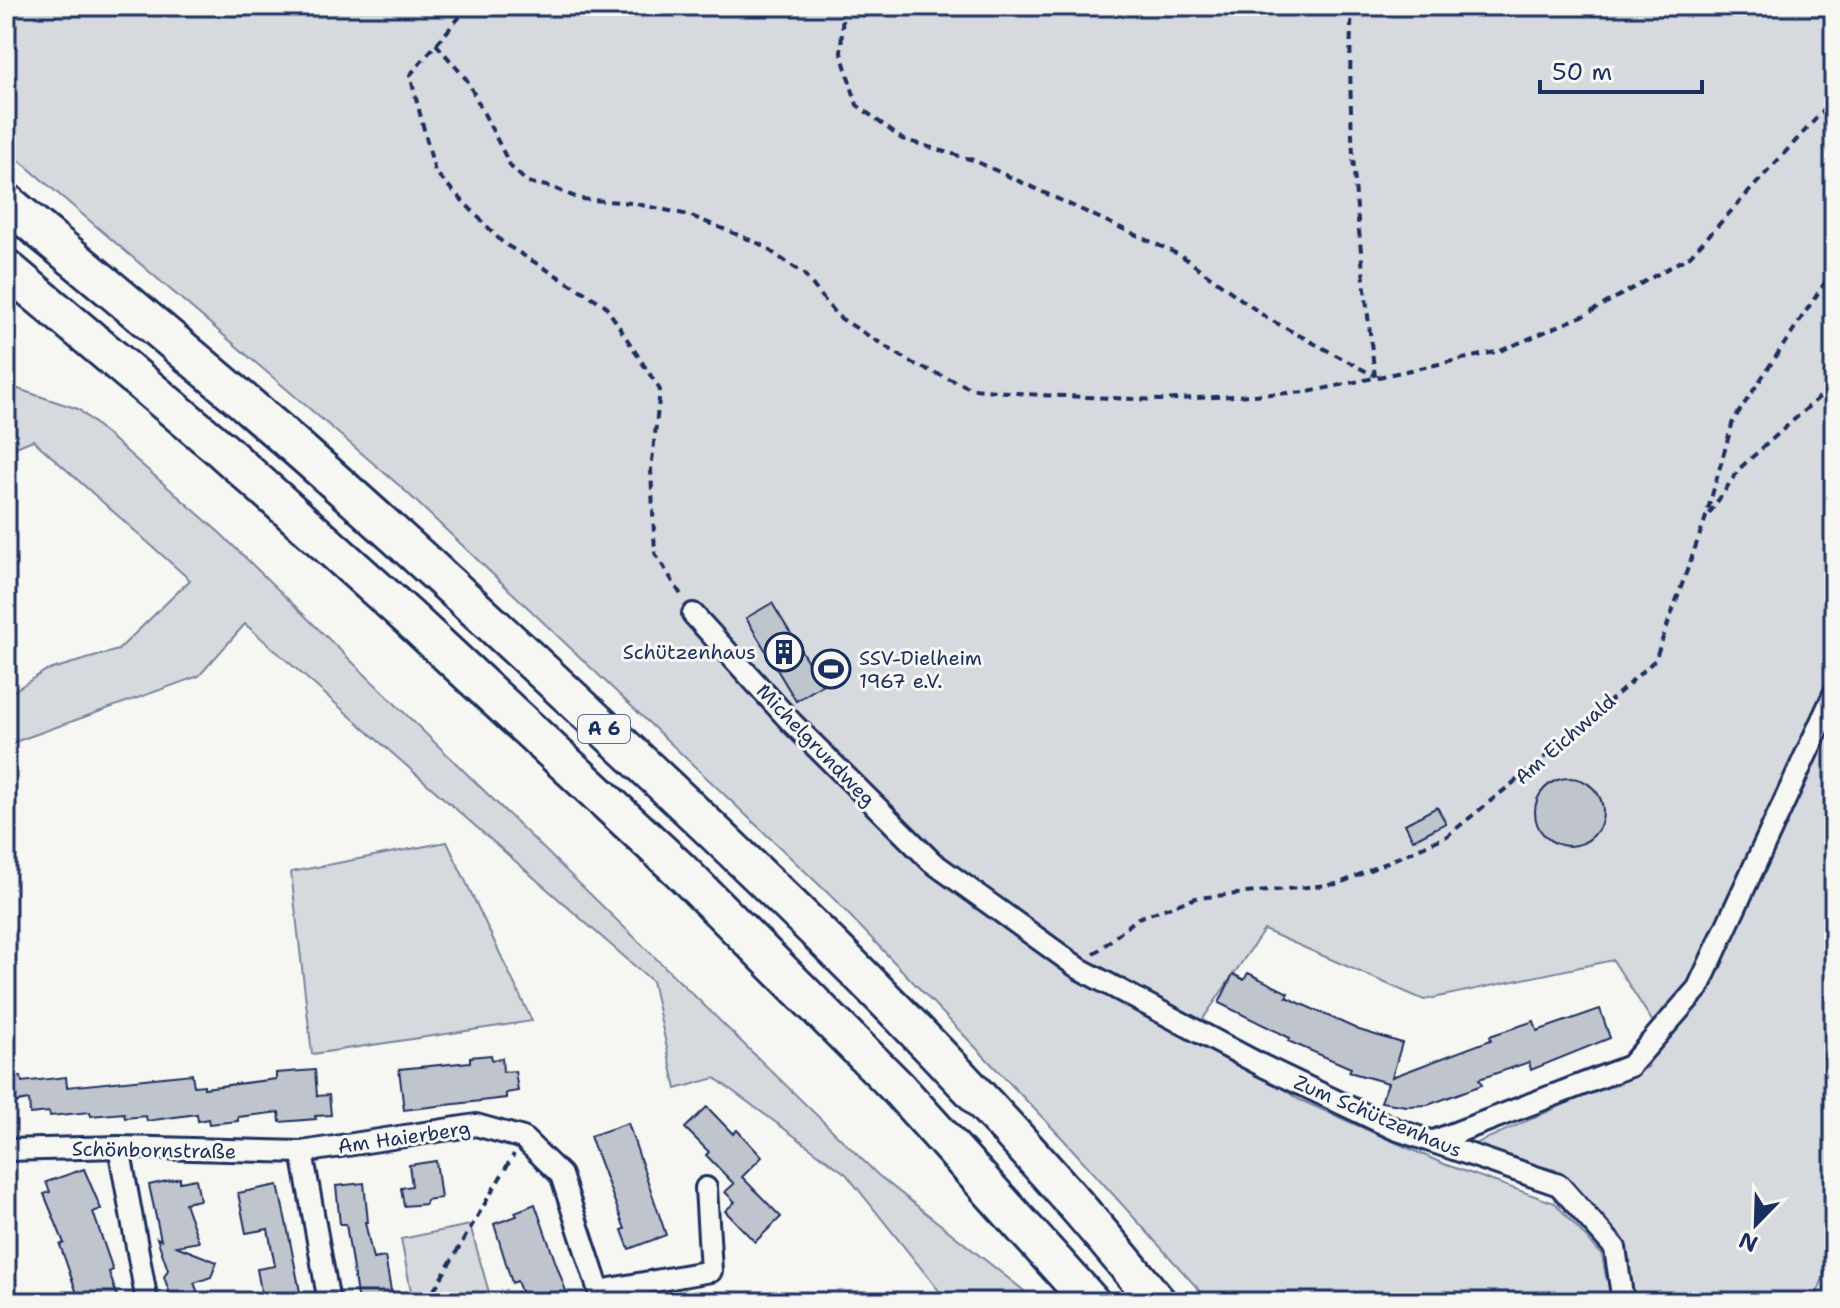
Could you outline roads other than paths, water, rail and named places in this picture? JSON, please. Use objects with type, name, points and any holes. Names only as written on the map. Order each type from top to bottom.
[{"type":"highway","name":"A 6","points":[[6,202],[259,414],[441,576],[719,836],[838,952],[1038,1160],[1157,1302]]},
{"type":"highway","name":"A 6","points":[[6,268],[222,450],[408,617],[679,869],[897,1087],[1091,1302]]},
{"type":"street","name":"Michelgrundweg","points":[[693,614],[792,723],[932,862],[1080,969]]},
{"type":"street","points":[[1434,1141],[1630,1066],[1698,988],[1834,694]]},
{"type":"street","name":"Zum Schützenhaus","points":[[1080,969],[1263,1066],[1395,1129],[1559,1185],[1615,1248],[1623,1302]]},
{"type":"street","name":"Am Haierberg","points":[[302,1152],[476,1125],[523,1138],[561,1175],[600,1296],[711,1271],[706,1188]]},
{"type":"street","points":[[119,1147],[147,1302]]},
{"type":"street","name":"Schönbornstraße","points":[[6,1150],[119,1147],[302,1152]]},
{"type":"street","points":[[302,1152],[329,1302]]},
{"type":"place","name":"Schützenhaus","points":[[784,652]]},
{"type":"place","name":"SSV-Dielheim 1967 e.V.","points":[[831,669]]}]
